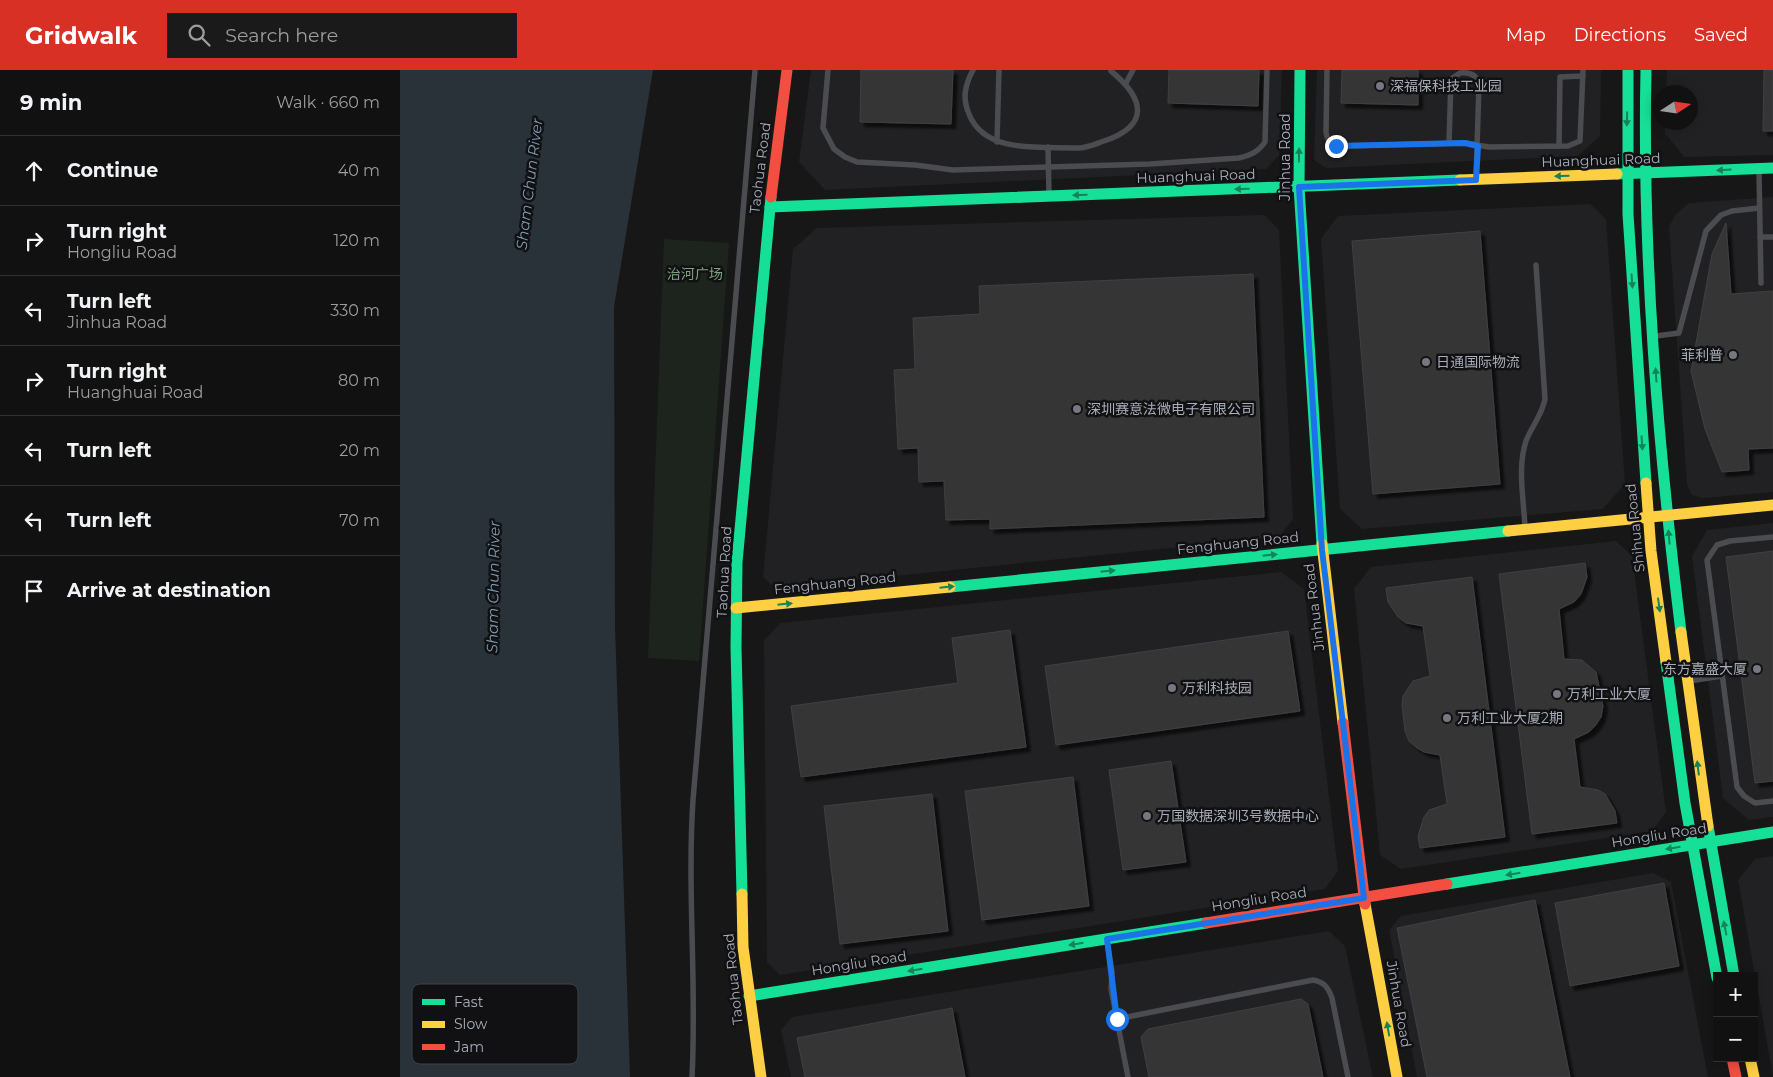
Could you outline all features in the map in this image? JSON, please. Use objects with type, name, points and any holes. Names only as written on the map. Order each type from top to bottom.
[{"type":"street","name":"Taohua Road","points":[[761,1077],[743,947],[736,608],[738,562],[770,207],[787,70]]},
{"type":"street","name":"Jinhua Road","points":[[1300,70],[1299,187],[1322,550],[1364,898],[1397,1077]]},
{"type":"street","name":"Shihua Road","points":[[1628,70],[1628,214],[1648,517],[1692,845],[1716,972]]},
{"type":"street","points":[[1646,70],[1644,173],[1667,516],[1687,682],[1710,842],[1733,972]]},
{"type":"street","name":"Huanghuai Road","points":[[770,207],[1773,168]]},
{"type":"street","name":"Fenghuang Road","points":[[736,608],[1773,505]]},
{"type":"street","name":"Hongliu Road","points":[[749,996],[1773,832]]},
{"type":"street","points":[[1732,1062],[1734,1077]]},
{"type":"street","points":[[1751,1062],[1754,1077]]},
{"type":"lane","points":[[692,1077],[694,969],[690,842],[692,800],[755,70]]},
{"type":"lane","points":[[828,70],[823,128],[834,149],[845,157],[857,162],[915,165],[953,170],[1150,164],[1239,158],[1252,155],[1265,142],[1267,70]]},
{"type":"lane","points":[[973,70],[966,86],[964,98],[966,108],[976,127],[997,142],[1048,147],[1087,148],[1126,132],[1136,117],[1137,104],[1126,83],[1111,71]]},
{"type":"lane","points":[[997,142],[999,70]]},
{"type":"lane","points":[[1126,83],[1133,70]]},
{"type":"lane","points":[[1326,70],[1326,137],[1332,144],[1340,146],[1449,143],[1465,143],[1478,146],[1559,146],[1572,145],[1581,138],[1583,73],[1560,77],[1559,146]]},
{"type":"lane","points":[[1449,143],[1451,79],[1454,75],[1466,72],[1475,76],[1479,85],[1476,180]]},
{"type":"lane","points":[[1048,147],[1049,196]]},
{"type":"lane","points":[[1759,169],[1761,283]]},
{"type":"lane","points":[[1654,337],[1679,333],[1700,249],[1706,231],[1712,221],[1732,211],[1759,208]]},
{"type":"lane","points":[[1760,237],[1773,237]]},
{"type":"lane","points":[[1526,530],[1522,456],[1526,440],[1542,412],[1545,399],[1536,265]]},
{"type":"lane","points":[[1773,537],[1730,541],[1716,545],[1707,560],[1737,787],[1744,796],[1755,803],[1773,800]]},
{"type":"lane","points":[[1687,682],[1722,676]]},
{"type":"lane","points":[[1107,939],[1117,1019],[1128,1077]]},
{"type":"lane","points":[[1117,1019],[1313,980],[1322,982],[1329,988],[1332,998],[1348,1077]]},
{"type":"shaded area","points":[[811,70],[1282,70],[1279,155],[1266,169],[825,190],[799,162]]},
{"type":"shaded area","points":[[1317,70],[1601,70],[1600,136],[1578,156],[1326,168],[1315,161],[1314,157]]},
{"type":"shaded area","points":[[1667,70],[1773,70],[1773,155],[1684,157],[1665,133],[1665,130],[1698,130],[1698,85],[1666,85]]},
{"type":"shaded area","points":[[1773,197],[1773,492],[1703,498],[1692,495],[1687,484],[1669,227],[1675,215],[1689,203]]},
{"type":"shaded area","points":[[1590,204],[1606,219],[1625,484],[1603,509],[1362,529],[1340,509],[1321,239],[1338,216]]},
{"type":"shaded area","points":[[1264,215],[1279,230],[1293,519],[1279,537],[775,588],[763,577],[793,249],[817,228]]},
{"type":"shaded area","points":[[1773,523],[1773,817],[1749,820],[1723,798],[1692,556],[1707,530]]},
{"type":"shaded area","points":[[1616,541],[1632,556],[1666,812],[1652,831],[1401,869],[1380,855],[1354,589],[1371,567]]},
{"type":"shaded area","points":[[1281,572],[1304,589],[1338,871],[1325,889],[780,975],[767,962],[764,641],[780,623]]},
{"type":"shaded area","points":[[1773,856],[1773,1076],[1758,992],[1758,972],[1754,972],[1738,880],[1755,859]]},
{"type":"shaded area","points":[[1653,873],[1671,882],[1708,1077],[1417,1077],[1389,930],[1401,916]]},
{"type":"shaded area","points":[[1329,931],[1345,946],[1373,1077],[791,1077],[781,1030],[792,1017]]},
{"type":"green space","name":"治河广场","points":[[664,239],[729,243],[699,661],[648,658]]},
{"type":"water","name":"Sham Chun River","points":[[400,70],[653,70],[614,307],[615,626],[630,1077],[400,1077]]},
{"type":"building","points":[[861,70],[953,70],[951,124],[860,122]]},
{"type":"building","points":[[1169,70],[1259,70],[1258,106],[1168,103]]},
{"type":"building","name":"深福保科技工业园","points":[[1342,70],[1418,70],[1418,105],[1341,103]]},
{"type":"building","points":[[1764,70],[1773,70],[1773,131],[1763,131]]},
{"type":"building","name":"菲利普","points":[[1726,223],[1731,294],[1773,291],[1773,448],[1748,449],[1749,470],[1722,472],[1705,429],[1691,371],[1712,254]]},
{"type":"building","name":"日通国际物流","points":[[1480,231],[1500,484],[1373,494],[1352,241]]},
{"type":"building","name":"深圳赛意法微电子有限公司","points":[[1253,274],[1264,517],[990,529],[990,519],[946,520],[944,481],[919,482],[918,448],[898,449],[894,370],[915,369],[913,318],[980,314],[979,286]]},
{"type":"building","name":"东方嘉盛大厦","points":[[1773,551],[1773,781],[1755,783],[1726,557]]},
{"type":"building","name":"万利工业大厦","points":[[1585,563],[1587,577],[1581,594],[1574,602],[1559,609],[1564,659],[1582,660],[1596,672],[1603,706],[1601,717],[1589,732],[1574,739],[1580,787],[1598,790],[1605,794],[1615,811],[1617,823],[1532,834],[1499,574]]},
{"type":"building","name":"万利工业大厦2期","points":[[1472,577],[1505,837],[1420,848],[1418,836],[1424,817],[1429,810],[1447,804],[1440,755],[1424,752],[1417,748],[1409,741],[1405,731],[1402,705],[1403,696],[1413,681],[1430,676],[1423,626],[1406,623],[1398,617],[1388,602],[1386,588]]},
{"type":"building","points":[[1010,630],[1026,747],[801,777],[791,706],[958,683],[952,638]]},
{"type":"building","name":"万利科技园","points":[[1288,631],[1300,711],[1056,745],[1045,666]]},
{"type":"building","name":"万国数据深圳3号数据中心","points":[[1171,761],[1186,862],[1123,870],[1109,770]]},
{"type":"building","points":[[1073,777],[1089,906],[982,920],[965,791]]},
{"type":"building","points":[[932,794],[948,931],[840,944],[824,806]]},
{"type":"building","points":[[1664,883],[1679,966],[1570,986],[1555,903]]},
{"type":"building","points":[[1535,900],[1570,1077],[1427,1077],[1397,928]]},
{"type":"building","points":[[1301,999],[1308,1004],[1323,1077],[1149,1077],[1141,1037],[1148,1029]]},
{"type":"building","points":[[952,1008],[965,1077],[805,1077],[797,1038]]},
{"type":"traffic: fast","points":[[1300,70],[1299,187],[1322,544]]},
{"type":"traffic: fast","points":[[1628,70],[1628,214],[1646,483]]},
{"type":"traffic: fast","points":[[1646,70],[1645,140],[1653,351],[1665,492],[1681,632]]},
{"type":"traffic: fast","points":[[1617,174],[1773,168]]},
{"type":"traffic: fast","points":[[770,207],[1460,180]]},
{"type":"traffic: fast","points":[[742,894],[736,647],[737,562],[771,197]]},
{"type":"traffic: fast","points":[[950,587],[1508,531]]},
{"type":"traffic: fast","points":[[1666,662],[1685,803],[1716,972]]},
{"type":"traffic: fast","points":[[1708,826],[1733,972]]},
{"type":"traffic: fast","points":[[1447,884],[1773,832]]},
{"type":"traffic: fast","points":[[749,996],[1206,923]]},
{"type":"traffic: slow","points":[[1460,180],[1617,174]]},
{"type":"traffic: slow","points":[[1646,483],[1651,551],[1666,662]]},
{"type":"traffic: slow","points":[[1508,531],[1773,505]]},
{"type":"traffic: slow","points":[[1322,544],[1343,723]]},
{"type":"traffic: slow","points":[[736,608],[950,587]]},
{"type":"traffic: slow","points":[[1681,632],[1708,826]]},
{"type":"traffic: slow","points":[[742,894],[743,947],[761,1077]]},
{"type":"traffic: slow","points":[[1365,904],[1397,1077]]},
{"type":"traffic: slow","points":[[1751,1062],[1754,1077]]},
{"type":"traffic: jam","points":[[771,197],[787,70]]},
{"type":"traffic: jam","points":[[1343,723],[1365,904]]},
{"type":"traffic: jam","points":[[1206,923],[1447,884]]},
{"type":"traffic: jam","points":[[1733,1062],[1736,1077]]},
{"type":"place","name":"深福保科技工业园","points":[[1380,86]]},
{"type":"place","name":"菲利普","points":[[1733,355]]},
{"type":"place","name":"日通国际物流","points":[[1426,362]]},
{"type":"place","name":"深圳赛意法微电子有限公司","points":[[1077,409]]},
{"type":"place","name":"东方嘉盛大厦","points":[[1757,669]]},
{"type":"place","name":"万利科技园","points":[[1172,688]]},
{"type":"place","name":"万利工业大厦","points":[[1557,694]]},
{"type":"place","name":"万利工业大厦2期","points":[[1447,718]]},
{"type":"place","name":"万国数据深圳3号数据中心","points":[[1147,816]]},
{"type":"route","points":[[1117,1019],[1111,989],[1112,972],[1107,939],[1364,898],[1322,550],[1299,187],[1476,180],[1478,146],[1465,143],[1336,146]]}]
